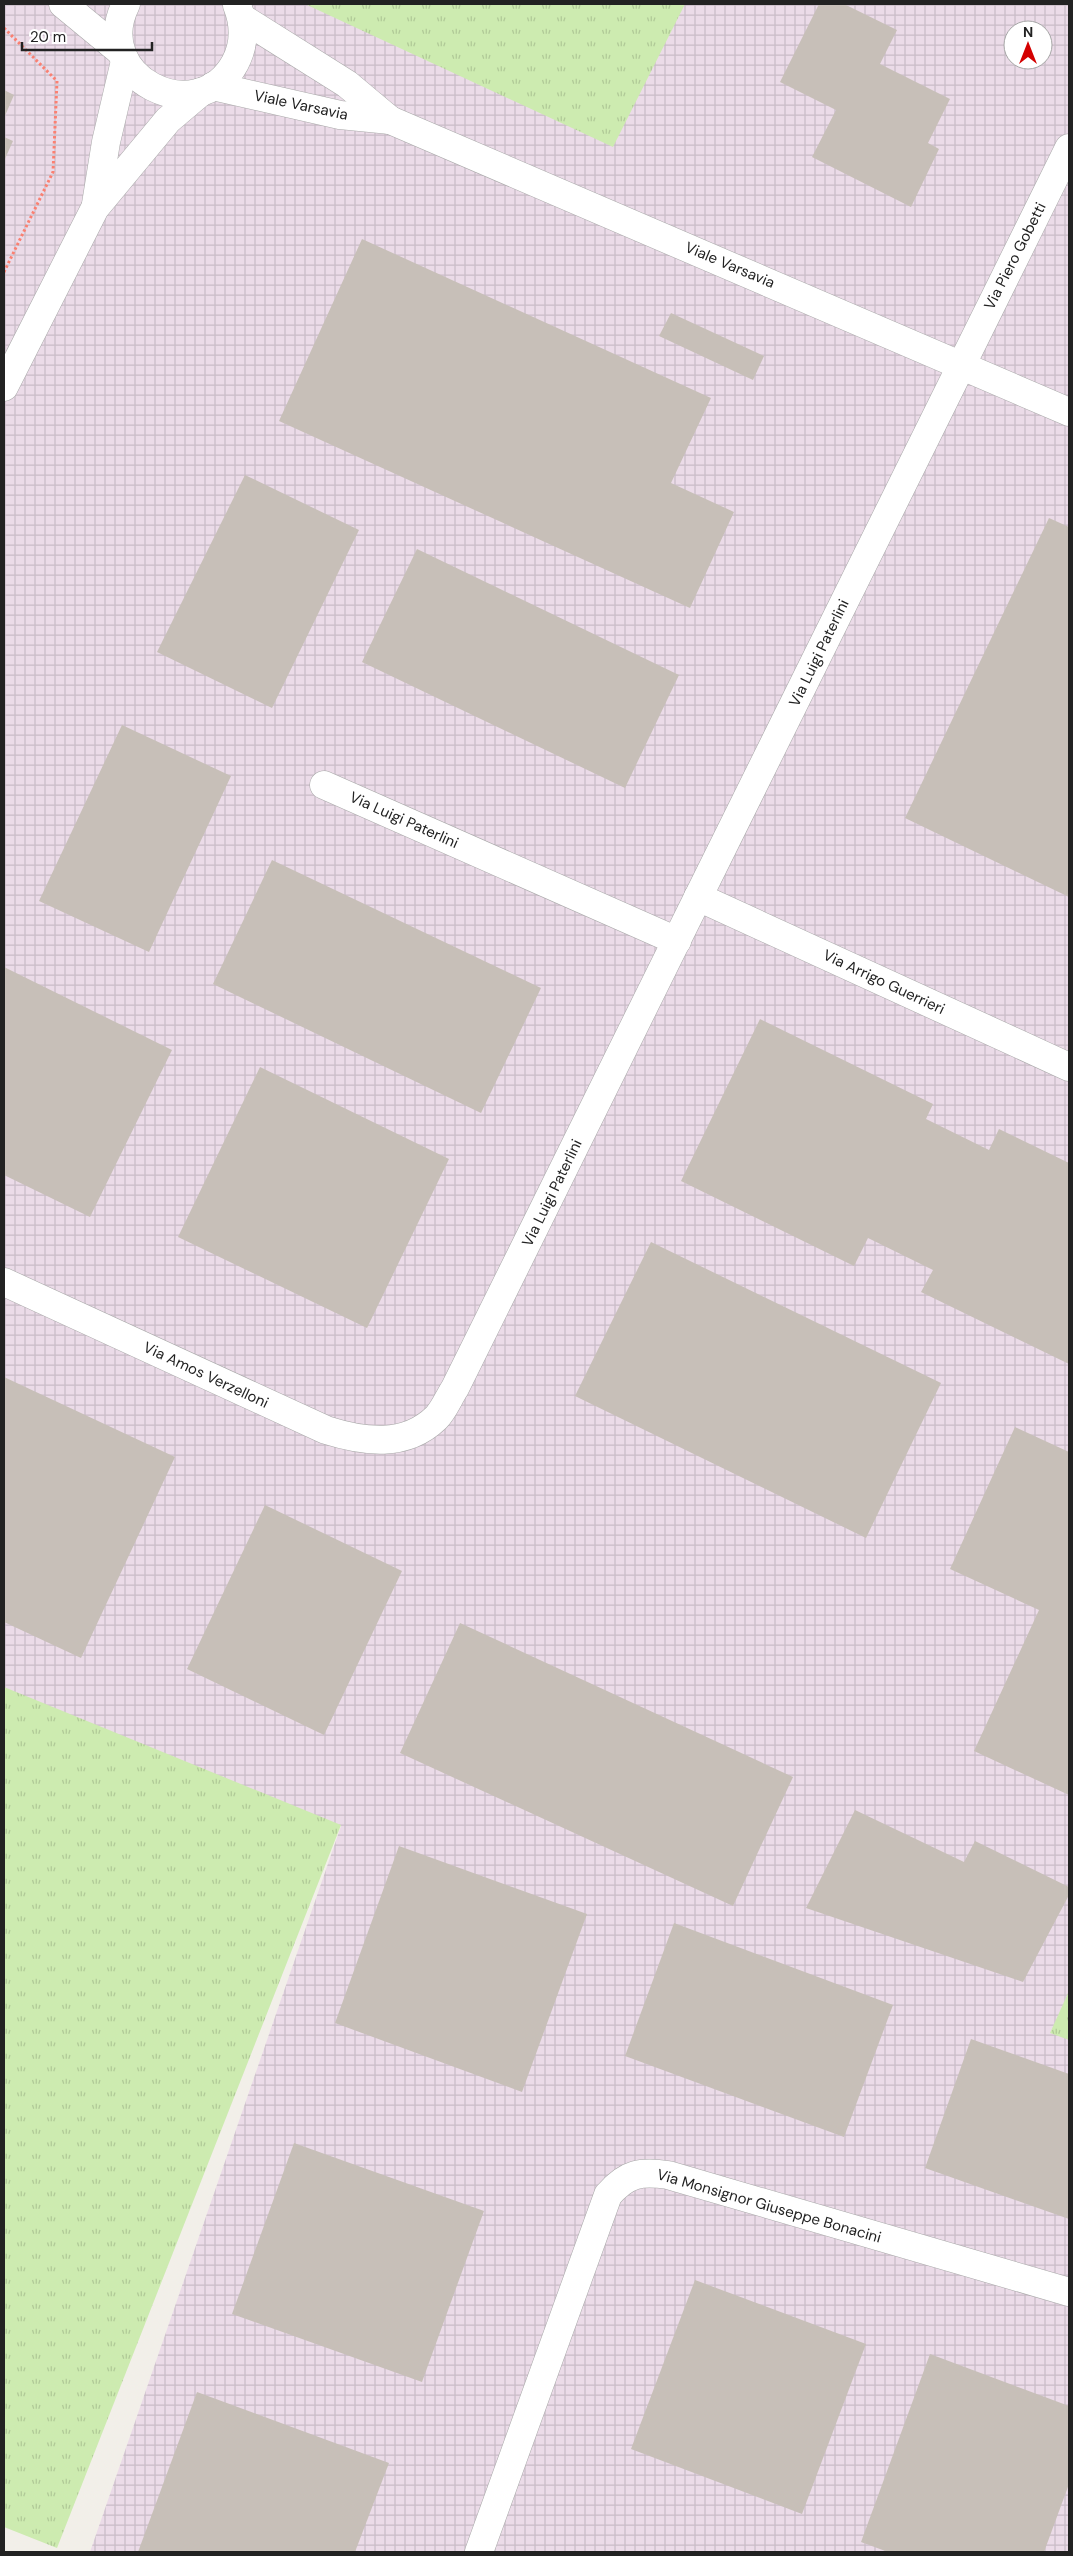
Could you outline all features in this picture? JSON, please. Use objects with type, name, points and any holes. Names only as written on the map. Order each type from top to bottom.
[{"type":"street","name":"Viale Varsavia","points":[[62,4],[123,56],[135,76],[150,87],[166,93],[184,95],[207,89],[231,70],[240,54],[244,36],[239,11]]},
{"type":"street","points":[[95,208],[123,56],[118,31],[126,4]]},
{"type":"street","name":"Viale Varsavia","points":[[239,11],[347,84],[390,120],[1069,412]]},
{"type":"street","name":"Viale Varsavia","points":[[207,89],[340,115],[390,120]]},
{"type":"street","points":[[4,387],[95,208],[168,120],[207,89]]},
{"type":"street","name":"Via Piero Gobetti","points":[[961,364],[1069,148]]},
{"type":"street","name":"Via Luigi Paterlini","points":[[414,1435],[437,1417],[455,1388],[961,364]]},
{"type":"street","name":"Via Luigi Paterlini","points":[[324,785],[677,941]]},
{"type":"street","name":"Via Arrigo Guerrieri","points":[[698,897],[1069,1067]]},
{"type":"street","name":"Via Amos Verzelloni","points":[[4,1282],[326,1430],[357,1440],[387,1439],[414,1435]]},
{"type":"street","name":"Via Monsignor Giuseppe Bonacini","points":[[479,2552],[608,2195],[619,2182],[633,2175],[649,2172],[668,2175],[1069,2292]]},
{"type":"path","points":[[4,28],[57,81],[53,172],[4,272]]},
{"type":"shaded area","points":[[4,4],[1069,4],[1069,2552],[90,2552],[341,1826],[4,1702]]},
{"type":"green space","points":[[305,4],[685,4],[613,147]]},
{"type":"green space","points":[[4,1687],[341,1825],[57,2548],[4,2527]]},
{"type":"green space","points":[[1069,1991],[1069,2040],[1050,2033]]},
{"type":"building","points":[[819,4],[844,4],[897,30],[880,64],[950,99],[928,143],[939,149],[911,207],[812,157],[836,110],[780,82]]},
{"type":"building","points":[[4,90],[14,95],[4,118]]},
{"type":"building","points":[[4,137],[13,141],[4,161]]},
{"type":"building","points":[[362,239],[711,398],[671,483],[734,512],[690,608],[279,421]]},
{"type":"building","points":[[671,313],[764,356],[753,380],[659,336]]},
{"type":"building","points":[[245,475],[359,530],[272,708],[157,652]]},
{"type":"building","points":[[1049,518],[1069,527],[1069,897],[905,818]]},
{"type":"building","points":[[417,549],[679,675],[625,788],[362,662]]},
{"type":"building","points":[[122,725],[231,776],[149,952],[39,901]]},
{"type":"building","points":[[272,860],[541,988],[481,1113],[213,984]]},
{"type":"building","points":[[4,967],[172,1050],[90,1217],[4,1175]]},
{"type":"building","points":[[760,1019],[933,1104],[926,1119],[989,1150],[999,1129],[1069,1163],[1069,1364],[921,1292],[933,1270],[868,1238],[854,1266],[681,1181]]},
{"type":"building","points":[[260,1067],[449,1159],[367,1328],[178,1237]]},
{"type":"building","points":[[651,1242],[941,1383],[866,1538],[575,1396]]},
{"type":"building","points":[[4,1377],[175,1457],[81,1658],[4,1622]]},
{"type":"building","points":[[1015,1427],[1069,1452],[1069,1795],[974,1751],[1039,1610],[950,1569]]},
{"type":"building","points":[[265,1505],[402,1571],[324,1735],[187,1669]]},
{"type":"building","points":[[460,1623],[793,1777],[733,1906],[400,1753]]},
{"type":"building","points":[[855,1810],[964,1862],[975,1841],[1069,1887],[1069,1895],[1023,1982],[806,1908]]},
{"type":"building","points":[[399,1846],[587,1914],[522,2092],[335,2023]]},
{"type":"building","points":[[674,1923],[893,2005],[844,2137],[625,2056]]},
{"type":"building","points":[[971,2039],[1069,2074],[1069,2219],[925,2168]]},
{"type":"building","points":[[294,2143],[484,2211],[422,2382],[232,2314]]},
{"type":"building","points":[[695,2280],[866,2344],[802,2514],[631,2449]]},
{"type":"building","points":[[930,2354],[1069,2406],[1069,2484],[1044,2552],[888,2552],[861,2542]]},
{"type":"building","points":[[197,2392],[389,2463],[355,2552],[138,2552]]}]
